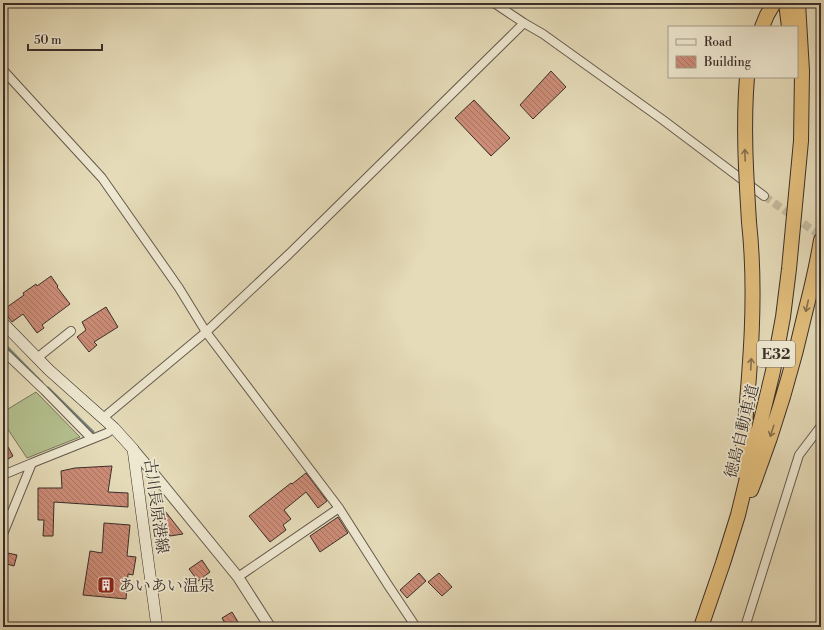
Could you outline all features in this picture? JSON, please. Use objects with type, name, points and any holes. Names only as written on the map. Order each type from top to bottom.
[{"type":"highway","points":[[762,26],[774,3]]},
{"type":"highway","points":[[786,3],[789,26]]},
{"type":"highway","name":"徳島自動車道","points":[[701,627],[738,515],[773,371],[783,317],[801,141],[802,71],[798,3]]},
{"type":"highway","points":[[738,515],[752,335],[752,251],[745,144],[745,97],[747,78]]},
{"type":"highway","name":"徳島自動車道","points":[[793,78],[796,143],[796,191]]},
{"type":"highway","points":[[723,562],[761,464],[782,404],[798,344],[821,240]]},
{"type":"main road","name":"古川長原港線","points":[[3,323],[37,358],[114,428],[133,448],[157,627]]},
{"type":"street","points":[[494,3],[543,34],[664,120],[764,196]]},
{"type":"street","points":[[103,418],[206,332],[289,254],[524,23]]},
{"type":"street","points":[[3,70],[102,178],[174,282],[206,332],[339,508],[416,627]]},
{"type":"street","points":[[37,358],[71,331]]},
{"type":"street","points":[[3,351],[92,439]]},
{"type":"street","points":[[745,627],[798,454],[821,426]]},
{"type":"street","points":[[3,475],[107,433],[114,428]]},
{"type":"street","points":[[133,448],[238,577],[270,627]]},
{"type":"street","points":[[3,534],[32,463]]},
{"type":"street","points":[[238,577],[339,508]]},
{"type":"green space","points":[[36,392],[80,437],[27,458],[3,422],[3,412]]},
{"type":"building","points":[[551,71],[566,87],[533,119],[520,105]]},
{"type":"building","points":[[474,100],[510,138],[491,156],[455,118]]},
{"type":"building","points":[[51,276],[58,286],[57,287],[70,304],[42,325],[44,328],[37,333],[23,314],[12,322],[3,310],[24,295],[23,293],[36,284],[37,286]]},
{"type":"building","points":[[106,307],[118,327],[94,342],[97,345],[89,352],[77,337],[86,330],[82,322]]},
{"type":"building","points":[[8,447],[13,456],[3,462],[3,450]]},
{"type":"building","points":[[112,466],[108,492],[128,493],[128,507],[54,502],[53,536],[43,536],[44,520],[38,520],[38,488],[62,488],[61,471],[75,468]]},
{"type":"building","points":[[306,473],[327,501],[318,508],[306,492],[284,510],[291,519],[283,525],[286,530],[270,542],[249,516]]},
{"type":"building","points":[[165,511],[183,534],[170,536],[158,518]]},
{"type":"building","points":[[338,517],[348,533],[320,552],[310,536]]},
{"type":"building","name":"あいあい温泉","points":[[104,523],[130,525],[127,556],[136,557],[133,575],[128,574],[126,599],[83,595],[90,551],[102,553]]},
{"type":"building","points":[[3,552],[17,555],[14,566],[3,563]]},
{"type":"building","points":[[202,560],[210,572],[198,581],[189,569]]},
{"type":"building","points":[[419,573],[426,581],[407,598],[400,590]]},
{"type":"building","points":[[439,573],[452,587],[442,596],[428,582]]},
{"type":"building","points":[[232,612],[241,627],[227,627],[222,618]]},
{"type":"waterway","points":[[3,343],[42,383]]},
{"type":"waterway","points":[[48,388],[93,432]]},
{"type":"tunnel","points":[[764,196],[821,236]]},
{"type":"place","name":"あいあい温泉","points":[[106,585]]}]
